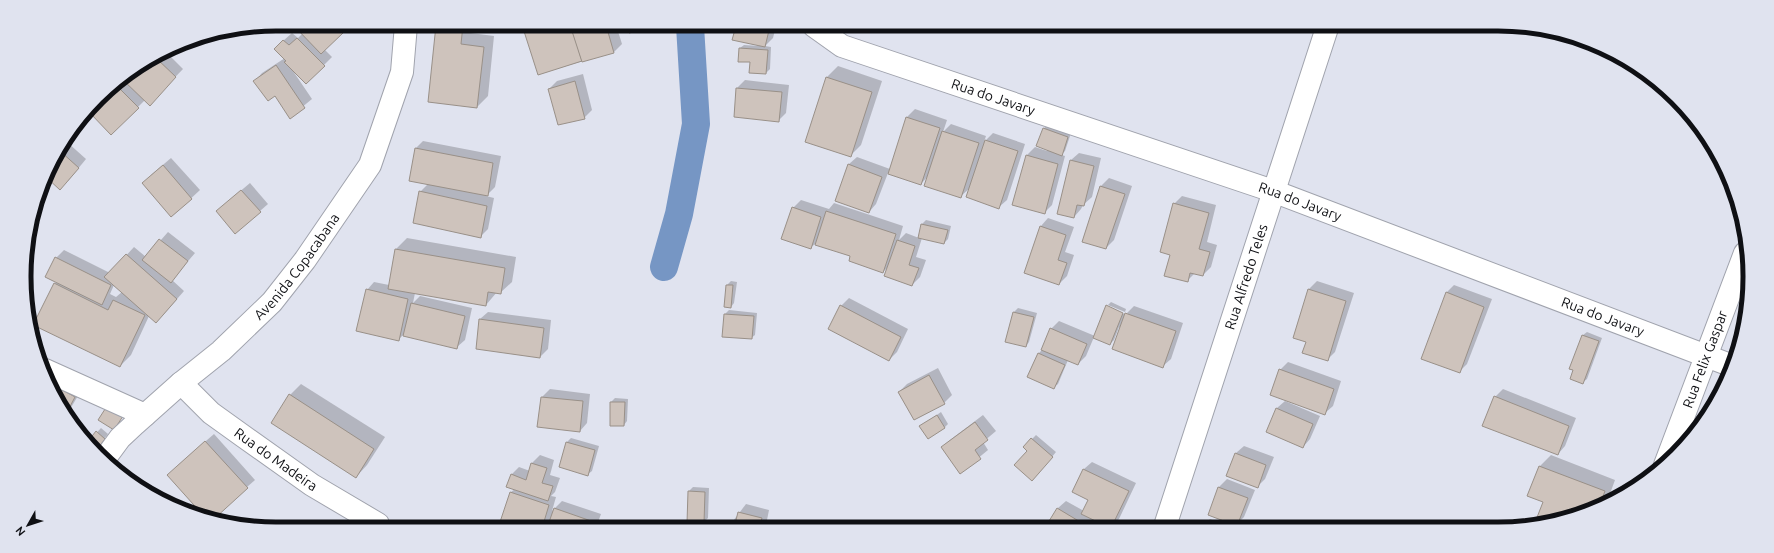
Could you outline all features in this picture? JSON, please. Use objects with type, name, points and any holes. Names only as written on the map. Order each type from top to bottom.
[{"type":"street","name":"Avenida Copacabana","points":[[108,454],[120,438],[181,383],[221,351],[272,302],[305,260],[370,165],[402,72],[405,31]]},
{"type":"street","name":"Rua do Javary","points":[[821,31],[842,46],[1273,191],[1727,364]]},
{"type":"street","name":"Rua Alfredo Teles","points":[[1166,522],[1326,31]]},
{"type":"street","name":"Rua Felix Gaspar","points":[[1670,451],[1742,261]]},
{"type":"street","points":[[51,373],[145,415]]},
{"type":"street","name":"Rua do Madeira","points":[[181,383],[211,413],[243,436],[312,485],[375,522]]},
{"type":"building","points":[[299,31],[341,31],[343,33],[321,54]]},
{"type":"building","points":[[435,31],[462,31],[461,44],[484,47],[477,108],[428,102]]},
{"type":"building","points":[[524,31],[573,31],[582,61],[538,75]]},
{"type":"building","points":[[572,31],[608,31],[614,53],[582,62]]},
{"type":"building","points":[[735,31],[769,31],[765,47],[732,40]]},
{"type":"building","points":[[297,38],[325,66],[306,84],[284,62],[286,61],[274,49],[283,40],[289,45]]},
{"type":"building","points":[[739,48],[768,50],[766,74],[749,73],[750,62],[738,62]]},
{"type":"building","points":[[159,61],[176,77],[150,106],[126,83],[140,72]]},
{"type":"building","points":[[276,65],[305,108],[290,119],[275,96],[268,101],[253,81]]},
{"type":"building","points":[[826,77],[872,92],[851,157],[805,142]]},
{"type":"building","points":[[575,81],[585,119],[558,125],[548,89]]},
{"type":"building","points":[[119,88],[139,108],[111,135],[92,115]]},
{"type":"building","points":[[736,88],[782,92],[779,122],[734,117]]},
{"type":"building","points":[[906,117],[940,128],[921,185],[888,174]]},
{"type":"building","points":[[1043,128],[1068,137],[1062,156],[1036,146]]},
{"type":"building","points":[[942,131],[979,143],[961,198],[924,186]]},
{"type":"building","points":[[985,140],[1018,151],[999,209],[966,197]]},
{"type":"building","points":[[415,148],[493,163],[488,196],[409,181]]},
{"type":"building","points":[[64,154],[79,168],[60,190],[51,181]]},
{"type":"building","points":[[1026,155],[1058,164],[1045,214],[1012,205]]},
{"type":"building","points":[[1070,160],[1094,166],[1084,206],[1077,205],[1074,218],[1057,214]]},
{"type":"building","points":[[848,164],[882,177],[869,213],[835,201]]},
{"type":"building","points":[[163,165],[192,199],[171,217],[142,183]]},
{"type":"building","points":[[1100,186],[1125,194],[1106,249],[1082,242]]},
{"type":"building","points":[[241,190],[261,212],[235,234],[216,211]]},
{"type":"building","points":[[419,191],[487,206],[481,238],[413,223]]},
{"type":"building","points":[[1173,203],[1209,213],[1199,249],[1210,252],[1203,276],[1190,273],[1188,282],[1164,276],[1170,255],[1160,252]]},
{"type":"building","points":[[792,207],[821,217],[811,249],[781,239]]},
{"type":"building","points":[[826,211],[896,234],[883,273],[849,261],[850,256],[815,245]]},
{"type":"building","points":[[921,224],[948,230],[944,244],[918,238]]},
{"type":"building","points":[[1040,226],[1066,235],[1058,260],[1067,263],[1059,285],[1024,273]]},
{"type":"building","points":[[159,239],[188,261],[171,283],[142,260]]},
{"type":"building","points":[[897,240],[915,246],[909,265],[919,268],[912,286],[884,276]]},
{"type":"building","points":[[395,249],[505,268],[501,294],[488,292],[486,306],[388,289]]},
{"type":"building","points":[[126,254],[177,299],[156,323],[104,277]]},
{"type":"building","points":[[55,257],[111,285],[102,305],[45,277]]},
{"type":"building","points":[[54,283],[108,310],[113,300],[145,315],[120,367],[37,327],[35,320]]},
{"type":"building","points":[[726,285],[733,285],[731,308],[724,307]]},
{"type":"building","points":[[366,289],[408,299],[399,341],[356,331]]},
{"type":"building","points":[[1308,289],[1346,301],[1328,361],[1302,353],[1306,342],[1293,338]]},
{"type":"building","points":[[1446,292],[1484,307],[1460,373],[1421,359]]},
{"type":"building","points":[[411,303],[465,316],[457,349],[403,336]]},
{"type":"building","points":[[840,305],[901,337],[889,361],[828,329]]},
{"type":"building","points":[[1106,305],[1123,313],[1110,345],[1093,338]]},
{"type":"building","points":[[1013,312],[1034,317],[1026,347],[1005,342]]},
{"type":"building","points":[[1125,313],[1176,331],[1163,368],[1112,349]]},
{"type":"building","points":[[724,314],[754,316],[752,339],[722,337]]},
{"type":"building","points":[[479,319],[544,328],[540,358],[476,349]]},
{"type":"building","points":[[1050,328],[1087,344],[1078,365],[1041,350]]},
{"type":"building","points":[[1582,335],[1599,341],[1583,384],[1570,379],[1573,370],[1569,369]]},
{"type":"building","points":[[1038,353],[1065,365],[1054,389],[1027,377]]},
{"type":"building","points":[[1279,369],[1334,389],[1325,415],[1270,395]]},
{"type":"building","points":[[929,375],[945,404],[914,420],[898,392]]},
{"type":"building","points":[[57,387],[75,397],[69,408]]},
{"type":"building","points":[[289,394],[374,449],[356,478],[271,423]]},
{"type":"building","points":[[1494,396],[1569,426],[1558,455],[1482,426]]},
{"type":"building","points":[[541,397],[583,401],[580,432],[537,427]]},
{"type":"building","points":[[610,402],[625,402],[624,426],[610,426]]},
{"type":"building","points":[[107,406],[123,416],[114,430],[98,420]]},
{"type":"building","points":[[1276,408],[1313,424],[1303,448],[1266,432]]},
{"type":"building","points":[[937,415],[945,428],[928,439],[919,426]]},
{"type":"building","points":[[975,422],[988,440],[975,450],[981,459],[960,474],[941,447]]},
{"type":"building","points":[[96,431],[105,439],[99,446],[91,437]]},
{"type":"building","points":[[1031,438],[1053,457],[1032,481],[1014,465],[1027,451],[1023,447]]},
{"type":"building","points":[[205,441],[248,488],[218,515],[197,509],[167,475]]},
{"type":"building","points":[[566,442],[595,450],[588,476],[559,467]]},
{"type":"building","points":[[1235,453],[1266,465],[1258,488],[1226,476]]},
{"type":"building","points":[[531,463],[547,468],[542,483],[553,486],[548,501],[506,487],[511,474],[526,480]]},
{"type":"building","points":[[1539,466],[1605,491],[1602,499],[1561,514],[1537,519],[1543,502],[1527,496]]},
{"type":"building","points":[[1083,469],[1129,491],[1114,522],[1098,522],[1081,514],[1088,500],[1072,492]]},
{"type":"building","points":[[1218,487],[1248,498],[1239,522],[1226,522],[1208,515]]},
{"type":"building","points":[[688,491],[705,492],[704,522],[687,522]]},
{"type":"building","points":[[510,492],[549,505],[544,522],[500,522]]},
{"type":"building","points":[[554,508],[594,522],[549,522]]},
{"type":"building","points":[[1057,508],[1080,522],[1048,522]]},
{"type":"building","points":[[738,512],[762,518],[761,522],[736,522]]},
{"type":"waterway","points":[[664,267],[679,214],[696,124],[690,31]]}]
